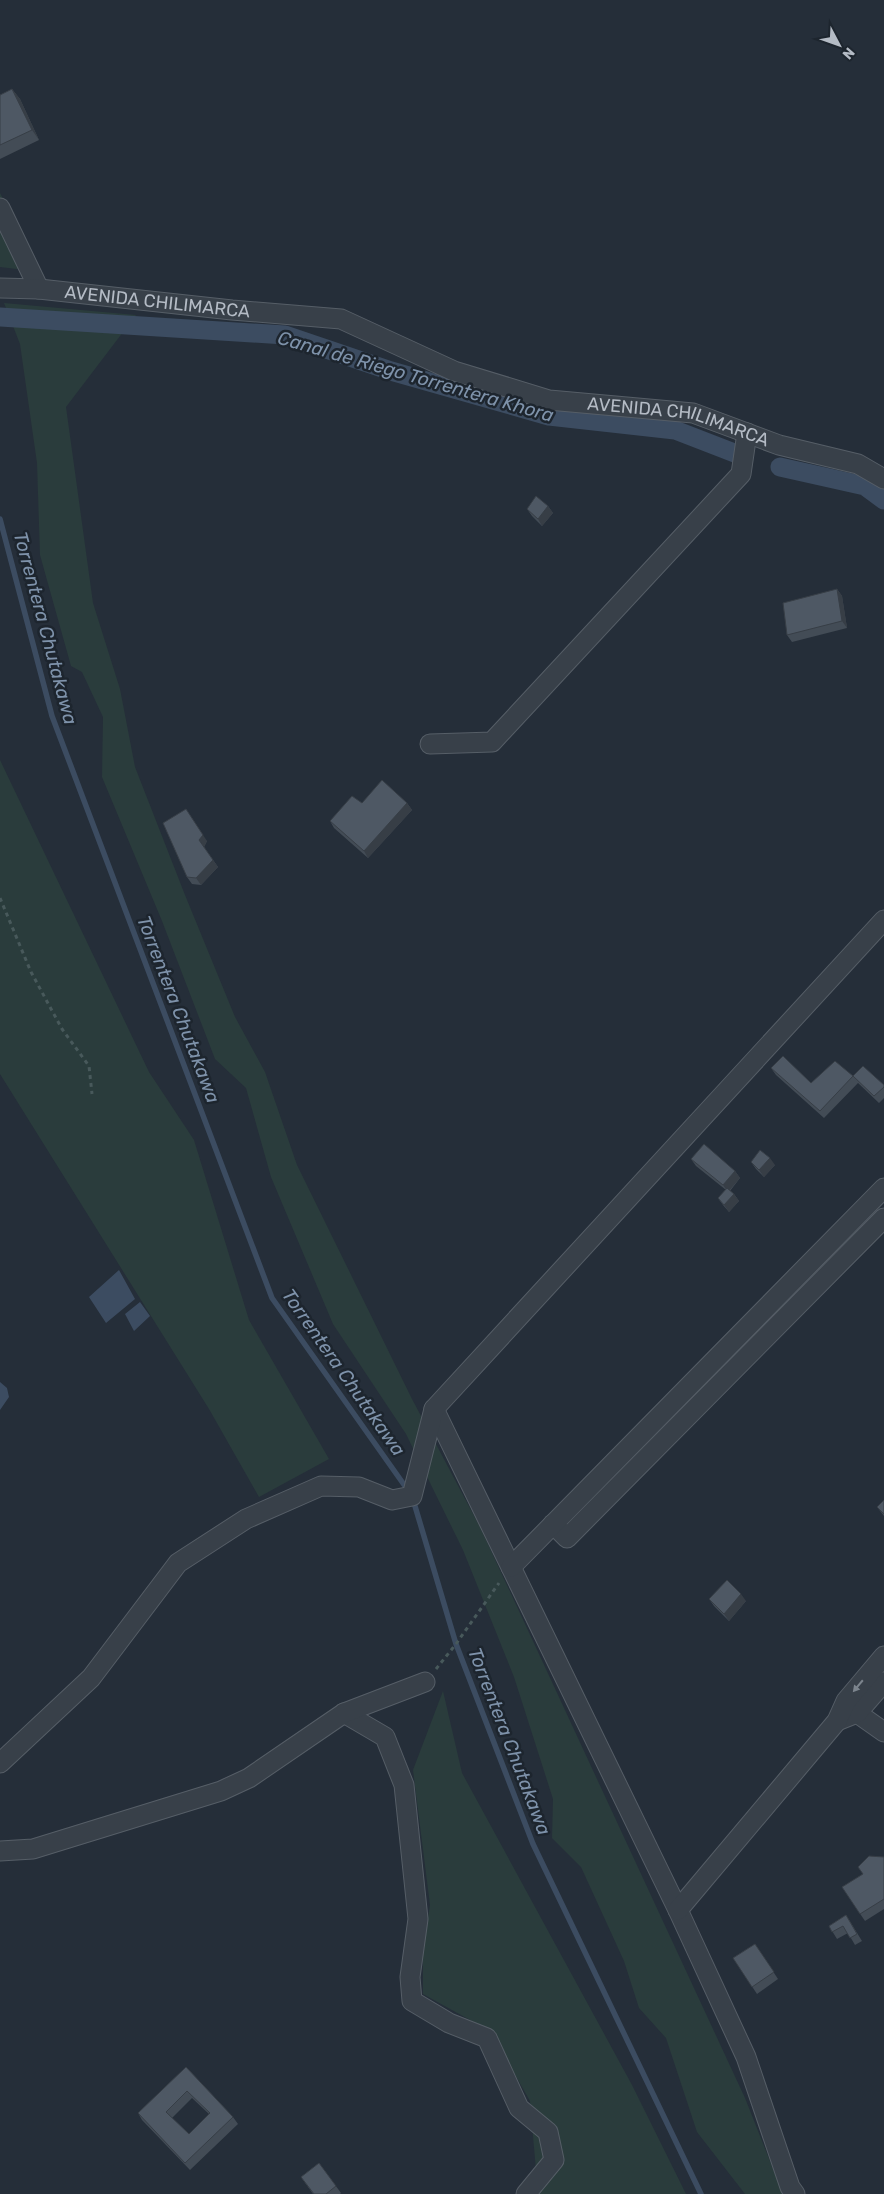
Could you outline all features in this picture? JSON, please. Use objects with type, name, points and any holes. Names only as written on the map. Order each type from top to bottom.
[{"type":"street","points":[[0,208],[39,289]]},
{"type":"street","name":"AVENIDA CHILIMARCA","points":[[0,288],[39,289],[232,310],[341,319],[454,371],[549,400],[693,413],[779,445],[858,464],[884,479]]},
{"type":"street","points":[[430,744],[492,742],[741,474],[747,433]]},
{"type":"street","points":[[0,1763],[91,1678],[178,1563],[246,1519],[321,1486],[359,1487],[392,1500],[412,1496],[434,1409],[884,920]]},
{"type":"street","points":[[511,1566],[884,1188]]},
{"type":"street","points":[[553,1524],[567,1538],[884,1218]]},
{"type":"street","points":[[434,1409],[678,1910],[746,2057],[790,2186],[795,2194]]},
{"type":"street","points":[[678,1910],[837,1721],[846,1700],[884,1656]]},
{"type":"street","points":[[0,1851],[33,1849],[220,1791],[249,1778],[344,1714],[425,1682]]},
{"type":"street","points":[[837,1721],[857,1713],[884,1682]]},
{"type":"street","points":[[857,1713],[884,1732]]},
{"type":"street","points":[[344,1714],[385,1737],[404,1785],[418,1919],[410,1977],[412,2002],[449,2023],[487,2038],[519,2108],[548,2132],[554,2160],[526,2194]]},
{"type":"path","points":[[0,898],[30,972],[62,1029],[89,1066],[92,1094]]},
{"type":"path","points":[[425,1682],[456,1644],[511,1566]]},
{"type":"shaded area","points":[[0,193],[42,272],[0,267]]},
{"type":"shaded area","points":[[4,303],[136,315],[66,407],[93,603],[120,689],[135,767],[235,1017],[265,1072],[297,1165],[412,1399],[480,1527],[745,2098],[783,2194],[745,2194],[697,2132],[666,2038],[639,2008],[624,1961],[581,1867],[552,1838],[553,1799],[514,1677],[463,1550],[406,1434],[333,1324],[271,1177],[246,1088],[215,1059],[162,921],[102,777],[103,717],[82,672],[71,666],[40,555],[37,463],[20,344]]},
{"type":"shaded area","points":[[0,760],[149,1072],[194,1140],[249,1320],[329,1459],[259,1497],[209,1409],[0,1074]]},
{"type":"shaded area","points":[[443,1691],[462,1773],[632,2085],[686,2194],[538,2194],[530,2101],[490,2031],[423,1994],[423,1950],[430,1905],[413,1770]]},
{"type":"water","points":[[119,1270],[135,1299],[106,1323],[89,1297]]},
{"type":"water","points":[[140,1302],[150,1316],[134,1331],[125,1314]]},
{"type":"water","points":[[0,1382],[7,1388],[9,1397],[0,1410]]},
{"type":"building","points":[[12,89],[32,130],[0,145],[0,95]]},
{"type":"building","points":[[536,496],[548,506],[538,519],[527,509]]},
{"type":"building","points":[[837,589],[842,621],[787,635],[783,603]]},
{"type":"building","points":[[382,780],[407,803],[364,851],[330,821],[352,796],[362,803]]},
{"type":"building","points":[[186,809],[203,835],[199,840],[213,860],[196,878],[187,877],[163,823]]},
{"type":"building","points":[[783,1056],[811,1083],[835,1061],[853,1076],[820,1111],[771,1068]]},
{"type":"building","points":[[863,1066],[884,1085],[874,1096],[853,1076]]},
{"type":"building","points":[[704,1144],[735,1171],[723,1185],[691,1159]]},
{"type":"building","points":[[760,1150],[770,1158],[759,1170],[751,1162]]},
{"type":"building","points":[[727,1188],[734,1194],[724,1205],[718,1198]]},
{"type":"building","points":[[884,1500],[884,1514],[877,1507]]},
{"type":"building","points":[[727,1580],[741,1594],[724,1614],[709,1599]]},
{"type":"building","points":[[869,1856],[884,1857],[884,1899],[860,1914],[842,1887],[863,1874],[858,1867]]},
{"type":"building","points":[[846,1915],[857,1934],[850,1938],[843,1926],[832,1932],[829,1926]]},
{"type":"building","points":[[755,1944],[774,1972],[752,1987],[733,1958]]},
{"type":"building","points":[[186,2067],[233,2117],[185,2163],[138,2113]],"holes":[[[187,2091],[210,2113],[189,2134],[166,2112]]]},
{"type":"building","points":[[319,2163],[336,2186],[326,2194],[314,2194],[301,2177]]},
{"type":"waterway","name":"Canal de Riego Torrentera Khora","points":[[0,317],[285,335],[391,371],[549,416],[675,430],[737,454]]},
{"type":"waterway","name":"Canal de Riego Torrentera Khora","points":[[780,467],[865,486],[884,500]]},
{"type":"waterway","name":"Torrentera Chutakawa","points":[[0,519],[52,716],[272,1298],[412,1496],[456,1644],[533,1844],[701,2194]]}]
